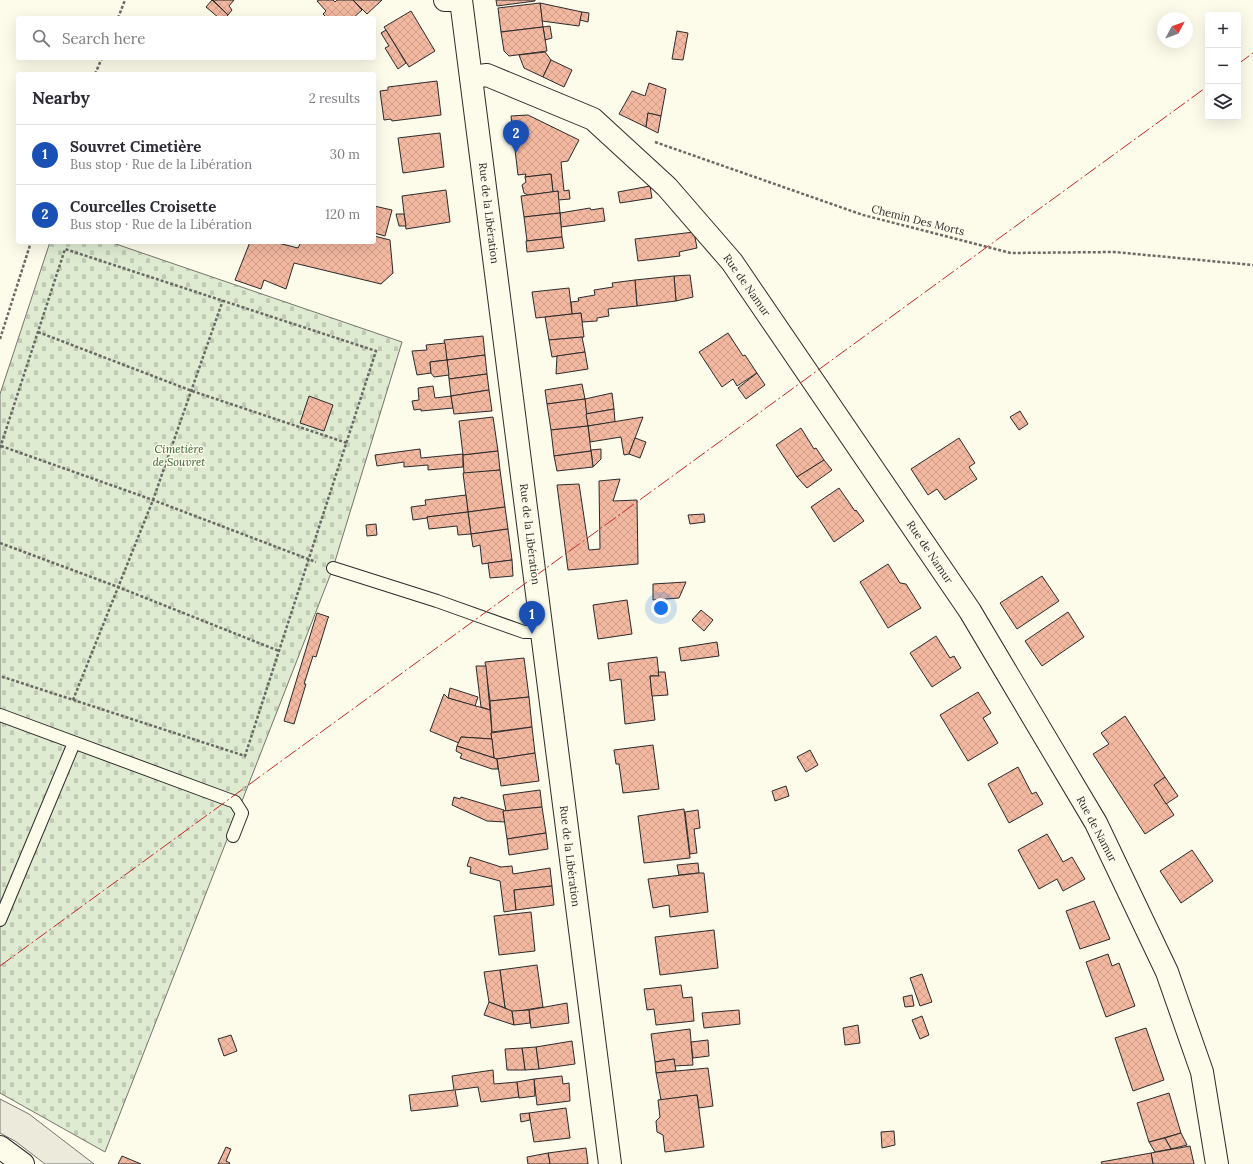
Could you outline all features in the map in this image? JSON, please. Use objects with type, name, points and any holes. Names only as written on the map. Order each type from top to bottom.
[{"type":"street","points":[[445,0],[452,0]]},
{"type":"street","name":"Rue de la Libération","points":[[462,0],[610,1164]]},
{"type":"street","name":"Rue de Namur","points":[[471,77],[487,75],[593,119],[667,187],[732,262],[970,611],[1096,823],[1167,972],[1202,1072],[1217,1164]]},
{"type":"street","points":[[0,1146],[23,1164]]},
{"type":"lane","points":[[334,568],[437,600],[524,632],[542,632]]},
{"type":"lane","points":[[0,715],[235,802],[242,813],[233,836]]},
{"type":"lane","points":[[0,920],[74,742]]},
{"type":"path","points":[[119,16],[125,0]]},
{"type":"path","points":[[96,72],[101,60]]},
{"type":"path","name":"Chemin Des Morts","points":[[652,141],[863,214],[1011,253],[1114,252],[1253,265]]},
{"type":"path","points":[[0,338],[30,244]]},
{"type":"path","points":[[0,676],[245,756],[279,651],[309,559],[347,443],[376,351],[65,249],[0,447],[153,500],[309,559],[334,568]]},
{"type":"path","points":[[73,700],[153,500],[223,300]]},
{"type":"path","points":[[38,332],[192,391],[347,443]]},
{"type":"path","points":[[0,543],[118,587],[279,651]]},
{"type":"green space","name":"Cimetière de Souvret","points":[[49,244],[116,244],[402,342],[333,568],[105,1152],[0,1093],[0,394]]},
{"type":"shaded area","points":[[0,1099],[29,1114],[94,1164],[45,1164],[15,1141],[0,1133]]},
{"type":"building","points":[[212,0],[228,15],[217,16],[206,7]]},
{"type":"building","points":[[213,0],[234,0],[229,6],[232,10],[228,15]]},
{"type":"building","points":[[333,0],[335,2],[337,0],[353,0],[362,10],[355,16],[325,16],[323,14],[326,11],[317,1]]},
{"type":"building","points":[[353,0],[382,0],[367,14]]},
{"type":"building","points":[[496,0],[535,0],[535,1],[497,6]]},
{"type":"building","points":[[540,3],[582,12],[579,26],[542,21]]},
{"type":"building","points":[[540,3],[543,27],[501,32],[498,8]]},
{"type":"building","points":[[411,11],[435,51],[409,67],[384,27]]},
{"type":"building","points":[[582,12],[589,13],[588,22],[580,20]]},
{"type":"building","points":[[550,26],[552,38],[545,40],[543,27]]},
{"type":"building","points":[[543,27],[547,51],[509,56],[504,51],[501,32]]},
{"type":"building","points":[[386,30],[406,63],[398,69],[385,48],[389,46],[381,33]]},
{"type":"building","points":[[677,31],[688,33],[683,60],[672,59]]},
{"type":"building","points":[[545,52],[551,60],[543,77],[524,68],[519,55]]},
{"type":"building","points":[[551,60],[572,70],[564,87],[543,77]]},
{"type":"building","points":[[437,81],[441,115],[392,121],[391,119],[384,120],[380,91],[388,90],[388,87]]},
{"type":"building","points":[[649,83],[666,89],[661,116],[648,113],[646,127],[619,114],[632,91],[645,96]]},
{"type":"building","points":[[648,113],[661,116],[658,133],[646,127]]},
{"type":"building","points":[[528,115],[579,140],[568,161],[561,162],[564,191],[569,190],[570,199],[558,200],[558,191],[553,192],[551,174],[525,177],[526,174],[518,175],[511,116]]},
{"type":"building","points":[[440,133],[444,167],[403,173],[398,138]]},
{"type":"building","points":[[551,174],[553,192],[528,195],[524,193],[522,185],[526,182],[525,177]]},
{"type":"building","points":[[650,186],[652,198],[620,203],[618,192]]},
{"type":"building","points":[[446,190],[450,222],[406,229],[402,196]]},
{"type":"building","points":[[558,191],[560,213],[524,217],[521,196]]},
{"type":"building","points":[[376,206],[392,210],[385,236],[376,234]]},
{"type":"building","points":[[590,208],[591,210],[603,208],[605,221],[561,227],[560,213]]},
{"type":"building","points":[[560,213],[562,237],[527,241],[524,217]]},
{"type":"building","points":[[396,214],[404,214],[406,226],[399,226]]},
{"type":"building","points":[[694,232],[697,248],[679,252],[680,256],[638,261],[635,239]]},
{"type":"building","points":[[376,236],[390,240],[393,273],[381,284],[294,263],[286,289],[264,280],[261,289],[235,280],[249,244],[282,244],[298,248],[300,244],[376,244]]},
{"type":"building","points":[[562,237],[564,248],[527,252],[526,241]]},
{"type":"building","points":[[690,275],[693,297],[676,301],[674,276]]},
{"type":"building","points":[[674,276],[676,301],[637,306],[635,280]]},
{"type":"building","points":[[635,280],[637,306],[608,309],[609,316],[597,318],[597,321],[582,322],[581,313],[572,314],[571,302],[579,301],[578,298],[595,295],[594,290],[613,287],[612,283]]},
{"type":"building","points":[[569,288],[572,314],[536,318],[532,292]]},
{"type":"building","points":[[581,313],[584,337],[549,340],[545,317]]},
{"type":"building","points":[[728,333],[743,356],[745,355],[757,373],[737,386],[733,379],[722,387],[699,352]]},
{"type":"building","points":[[483,336],[485,355],[447,360],[444,340]]},
{"type":"building","points":[[582,337],[585,352],[552,357],[549,340]]},
{"type":"building","points":[[445,343],[447,360],[430,362],[431,373],[417,375],[412,351],[427,350],[426,345]]},
{"type":"building","points":[[585,352],[588,369],[556,374],[557,356]]},
{"type":"building","points":[[485,355],[487,374],[449,379],[447,360]]},
{"type":"building","points":[[447,360],[449,375],[434,377],[431,373],[430,362]]},
{"type":"building","points":[[757,373],[765,385],[746,399],[738,388]]},
{"type":"building","points":[[487,374],[489,390],[451,396],[449,379]]},
{"type":"building","points":[[582,384],[585,399],[547,404],[545,390]]},
{"type":"building","points":[[433,386],[435,398],[451,396],[453,408],[421,411],[421,409],[414,410],[412,401],[419,400],[418,388]]},
{"type":"building","points":[[489,390],[492,411],[454,414],[451,396]]},
{"type":"building","points":[[612,393],[614,409],[586,414],[585,399]]},
{"type":"building","points":[[309,396],[333,405],[324,431],[300,423]]},
{"type":"building","points":[[585,399],[588,426],[551,430],[547,404]]},
{"type":"building","points":[[614,409],[615,422],[588,426],[586,414]]},
{"type":"building","points":[[1020,411],[1028,424],[1019,430],[1010,417]]},
{"type":"building","points":[[493,417],[498,451],[463,455],[459,421]]},
{"type":"building","points":[[643,417],[629,454],[624,455],[621,437],[590,442],[588,426]]},
{"type":"building","points":[[588,426],[591,451],[554,456],[551,430]]},
{"type":"building","points":[[801,428],[814,449],[816,448],[824,460],[797,477],[776,445]]},
{"type":"building","points":[[635,438],[646,442],[640,458],[629,454]]},
{"type":"building","points":[[959,438],[975,463],[969,467],[977,479],[945,500],[937,489],[928,495],[911,469]]},
{"type":"building","points":[[420,449],[421,458],[463,454],[463,467],[428,470],[428,465],[404,467],[404,462],[377,466],[375,455]]},
{"type":"building","points":[[601,449],[601,459],[593,467],[591,450]]},
{"type":"building","points":[[498,451],[500,470],[464,474],[463,455]]},
{"type":"building","points":[[591,451],[593,467],[557,471],[554,456]]},
{"type":"building","points":[[824,460],[832,470],[807,488],[797,477]]},
{"type":"building","points":[[500,470],[505,507],[468,512],[463,473]]},
{"type":"building","points":[[620,479],[613,501],[637,500],[638,564],[568,570],[557,485],[579,484],[589,550],[600,549],[599,481]]},
{"type":"building","points":[[839,488],[864,521],[834,542],[811,507]]},
{"type":"building","points":[[466,495],[468,512],[413,520],[411,507],[426,505],[425,500]]},
{"type":"building","points":[[505,507],[508,529],[471,534],[468,512]]},
{"type":"building","points":[[468,512],[471,534],[458,535],[457,526],[429,529],[427,517]]},
{"type":"building","points":[[704,514],[705,522],[690,524],[688,515]]},
{"type":"building","points":[[376,524],[377,535],[367,536],[366,525]]},
{"type":"building","points":[[508,529],[512,560],[482,564],[480,545],[473,547],[471,534]]},
{"type":"building","points":[[512,560],[513,576],[490,578],[488,563]]},
{"type":"building","points":[[888,564],[900,583],[906,584],[921,608],[888,628],[860,582]]},
{"type":"building","points":[[1042,576],[1059,601],[1017,629],[1000,603]]},
{"type":"building","points":[[686,582],[679,598],[653,600],[653,584]]},
{"type":"building","points":[[627,600],[632,634],[598,639],[593,605]]},
{"type":"building","points":[[701,610],[713,620],[704,631],[692,620]]},
{"type":"building","points":[[1068,612],[1084,637],[1042,666],[1025,641]]},
{"type":"building","points":[[317,613],[329,617],[316,657],[313,656],[294,724],[284,721]]},
{"type":"building","points":[[936,636],[950,658],[954,656],[961,668],[932,687],[910,653]]},
{"type":"building","points":[[717,642],[719,656],[681,661],[679,648]]},
{"type":"building","points":[[657,657],[659,676],[650,676],[655,720],[625,724],[621,679],[610,681],[608,663]]},
{"type":"building","points":[[524,658],[529,697],[490,701],[485,662]]},
{"type":"building","points":[[476,666],[486,666],[490,710],[481,707]]},
{"type":"building","points":[[658,672],[665,672],[668,695],[652,696],[650,676],[659,676]]},
{"type":"building","points":[[450,688],[478,697],[475,706],[448,698]]},
{"type":"building","points":[[978,692],[991,713],[983,718],[998,743],[968,761],[940,715]]},
{"type":"building","points":[[444,694],[448,698],[490,710],[492,739],[461,737],[459,743],[430,731]]},
{"type":"building","points":[[529,697],[532,727],[492,732],[490,701]]},
{"type":"building","points":[[1125,716],[1165,777],[1154,785],[1174,815],[1145,834],[1093,754],[1109,744],[1101,733]]},
{"type":"building","points":[[532,727],[535,753],[497,759],[494,758],[491,733]]},
{"type":"building","points":[[461,737],[492,739],[494,758],[457,746]]},
{"type":"building","points":[[653,745],[659,789],[623,793],[619,764],[616,764],[614,750]]},
{"type":"building","points":[[457,746],[497,759],[498,769],[492,769],[460,758],[462,754],[456,751]]},
{"type":"building","points":[[810,750],[818,765],[806,772],[797,757]]},
{"type":"building","points":[[535,753],[539,781],[501,786],[497,759]]},
{"type":"building","points":[[1018,767],[1032,794],[1036,792],[1043,804],[1009,823],[988,784]]},
{"type":"building","points":[[1165,777],[1178,796],[1166,804],[1154,785]]},
{"type":"building","points":[[786,786],[789,796],[775,801],[772,791]]},
{"type":"building","points":[[540,790],[542,807],[506,811],[503,795]]},
{"type":"building","points":[[454,797],[460,799],[461,797],[504,810],[505,822],[487,821],[452,805]]},
{"type":"building","points":[[542,807],[546,833],[507,839],[503,811]]},
{"type":"building","points":[[684,809],[690,858],[644,863],[638,816]]},
{"type":"building","points":[[698,810],[700,828],[694,829],[697,853],[690,854],[685,812]]},
{"type":"building","points":[[546,833],[548,849],[509,855],[507,839]]},
{"type":"building","points":[[1047,834],[1063,862],[1072,857],[1085,879],[1063,891],[1057,879],[1039,889],[1018,850]]},
{"type":"building","points":[[1192,850],[1213,881],[1181,903],[1160,871]]},
{"type":"building","points":[[470,857],[501,867],[512,866],[513,874],[550,868],[552,886],[514,890],[516,910],[504,912],[500,881],[470,873],[471,867],[467,866]]},
{"type":"building","points":[[698,863],[699,873],[679,875],[677,865]]},
{"type":"building","points":[[704,873],[708,912],[670,917],[669,905],[653,908],[648,879]]},
{"type":"building","points":[[552,886],[554,905],[516,910],[514,890]]},
{"type":"building","points":[[1094,901],[1110,939],[1080,949],[1066,911]]},
{"type":"building","points":[[531,912],[535,951],[499,955],[494,916]]},
{"type":"building","points":[[714,930],[718,968],[660,975],[655,937]]},
{"type":"building","points":[[1108,954],[1112,966],[1119,963],[1135,1006],[1106,1017],[1086,962]]},
{"type":"building","points":[[537,965],[543,1007],[513,1012],[505,1008],[500,970]]},
{"type":"building","points":[[500,970],[505,1008],[489,1002],[484,972]]},
{"type":"building","points":[[922,974],[932,1002],[920,1006],[910,978]]},
{"type":"building","points":[[681,985],[683,998],[692,997],[694,1021],[656,1025],[654,1009],[647,1010],[644,989]]},
{"type":"building","points":[[912,995],[914,1006],[905,1007],[903,997]]},
{"type":"building","points":[[489,1002],[512,1011],[514,1025],[484,1015]]},
{"type":"building","points":[[567,1003],[569,1023],[531,1028],[529,1010]]},
{"type":"building","points":[[529,1010],[530,1023],[514,1025],[512,1011]]},
{"type":"building","points":[[739,1010],[740,1024],[704,1028],[702,1013]]},
{"type":"building","points":[[922,1016],[929,1035],[920,1039],[912,1020]]},
{"type":"building","points":[[858,1025],[860,1043],[845,1045],[843,1028]]},
{"type":"building","points":[[1146,1028],[1164,1080],[1133,1091],[1115,1038]]},
{"type":"building","points":[[690,1029],[693,1065],[674,1066],[674,1059],[655,1062],[651,1034]]},
{"type":"building","points":[[231,1035],[237,1051],[224,1056],[218,1039]]},
{"type":"building","points":[[708,1040],[709,1056],[693,1058],[691,1042]]},
{"type":"building","points":[[572,1041],[575,1064],[539,1069],[536,1047]]},
{"type":"building","points":[[536,1047],[539,1069],[525,1070],[522,1048]]},
{"type":"building","points":[[522,1048],[525,1070],[507,1070],[505,1049]]},
{"type":"building","points":[[674,1059],[676,1071],[656,1073],[655,1062]]},
{"type":"building","points":[[708,1068],[713,1106],[699,1108],[697,1095],[661,1100],[656,1073]]},
{"type":"building","points":[[493,1070],[494,1084],[517,1082],[519,1097],[481,1102],[478,1087],[455,1090],[458,1106],[411,1111],[409,1095],[454,1090],[452,1076]]},
{"type":"building","points":[[562,1076],[563,1084],[569,1083],[570,1101],[537,1105],[534,1079]]},
{"type":"building","points":[[534,1079],[535,1096],[519,1098],[517,1082]]},
{"type":"building","points":[[1169,1093],[1181,1133],[1149,1142],[1137,1103]]},
{"type":"building","points":[[697,1095],[704,1147],[665,1152],[663,1135],[657,1132],[656,1121],[660,1117],[658,1100]]},
{"type":"building","points":[[566,1108],[570,1138],[534,1142],[529,1113]]},
{"type":"building","points":[[529,1113],[530,1120],[521,1122],[520,1114]]},
{"type":"building","points":[[894,1131],[895,1145],[882,1148],[881,1132]]},
{"type":"building","points":[[1181,1133],[1187,1145],[1171,1149],[1165,1138]]},
{"type":"building","points":[[1165,1138],[1171,1149],[1155,1152],[1149,1142]]},
{"type":"building","points":[[1190,1146],[1194,1164],[1153,1164],[1151,1153]]},
{"type":"building","points":[[226,1147],[231,1149],[226,1161],[230,1163],[218,1164]]},
{"type":"building","points":[[586,1148],[588,1164],[550,1164],[548,1153]]},
{"type":"building","points":[[548,1153],[550,1164],[528,1164],[527,1157]]},
{"type":"building","points":[[1151,1153],[1153,1164],[1102,1164],[1101,1162]]},
{"type":"building","points":[[122,1156],[141,1164],[118,1164]]},
{"type":"power","points":[[1241,62],[1253,53]]},
{"type":"power","points":[[0,966],[1205,88]]},
{"type":"place","name":"Courcelles Croisette","points":[[516,153]]},
{"type":"place","name":"Souvret Cimetière","points":[[532,634]]}]
